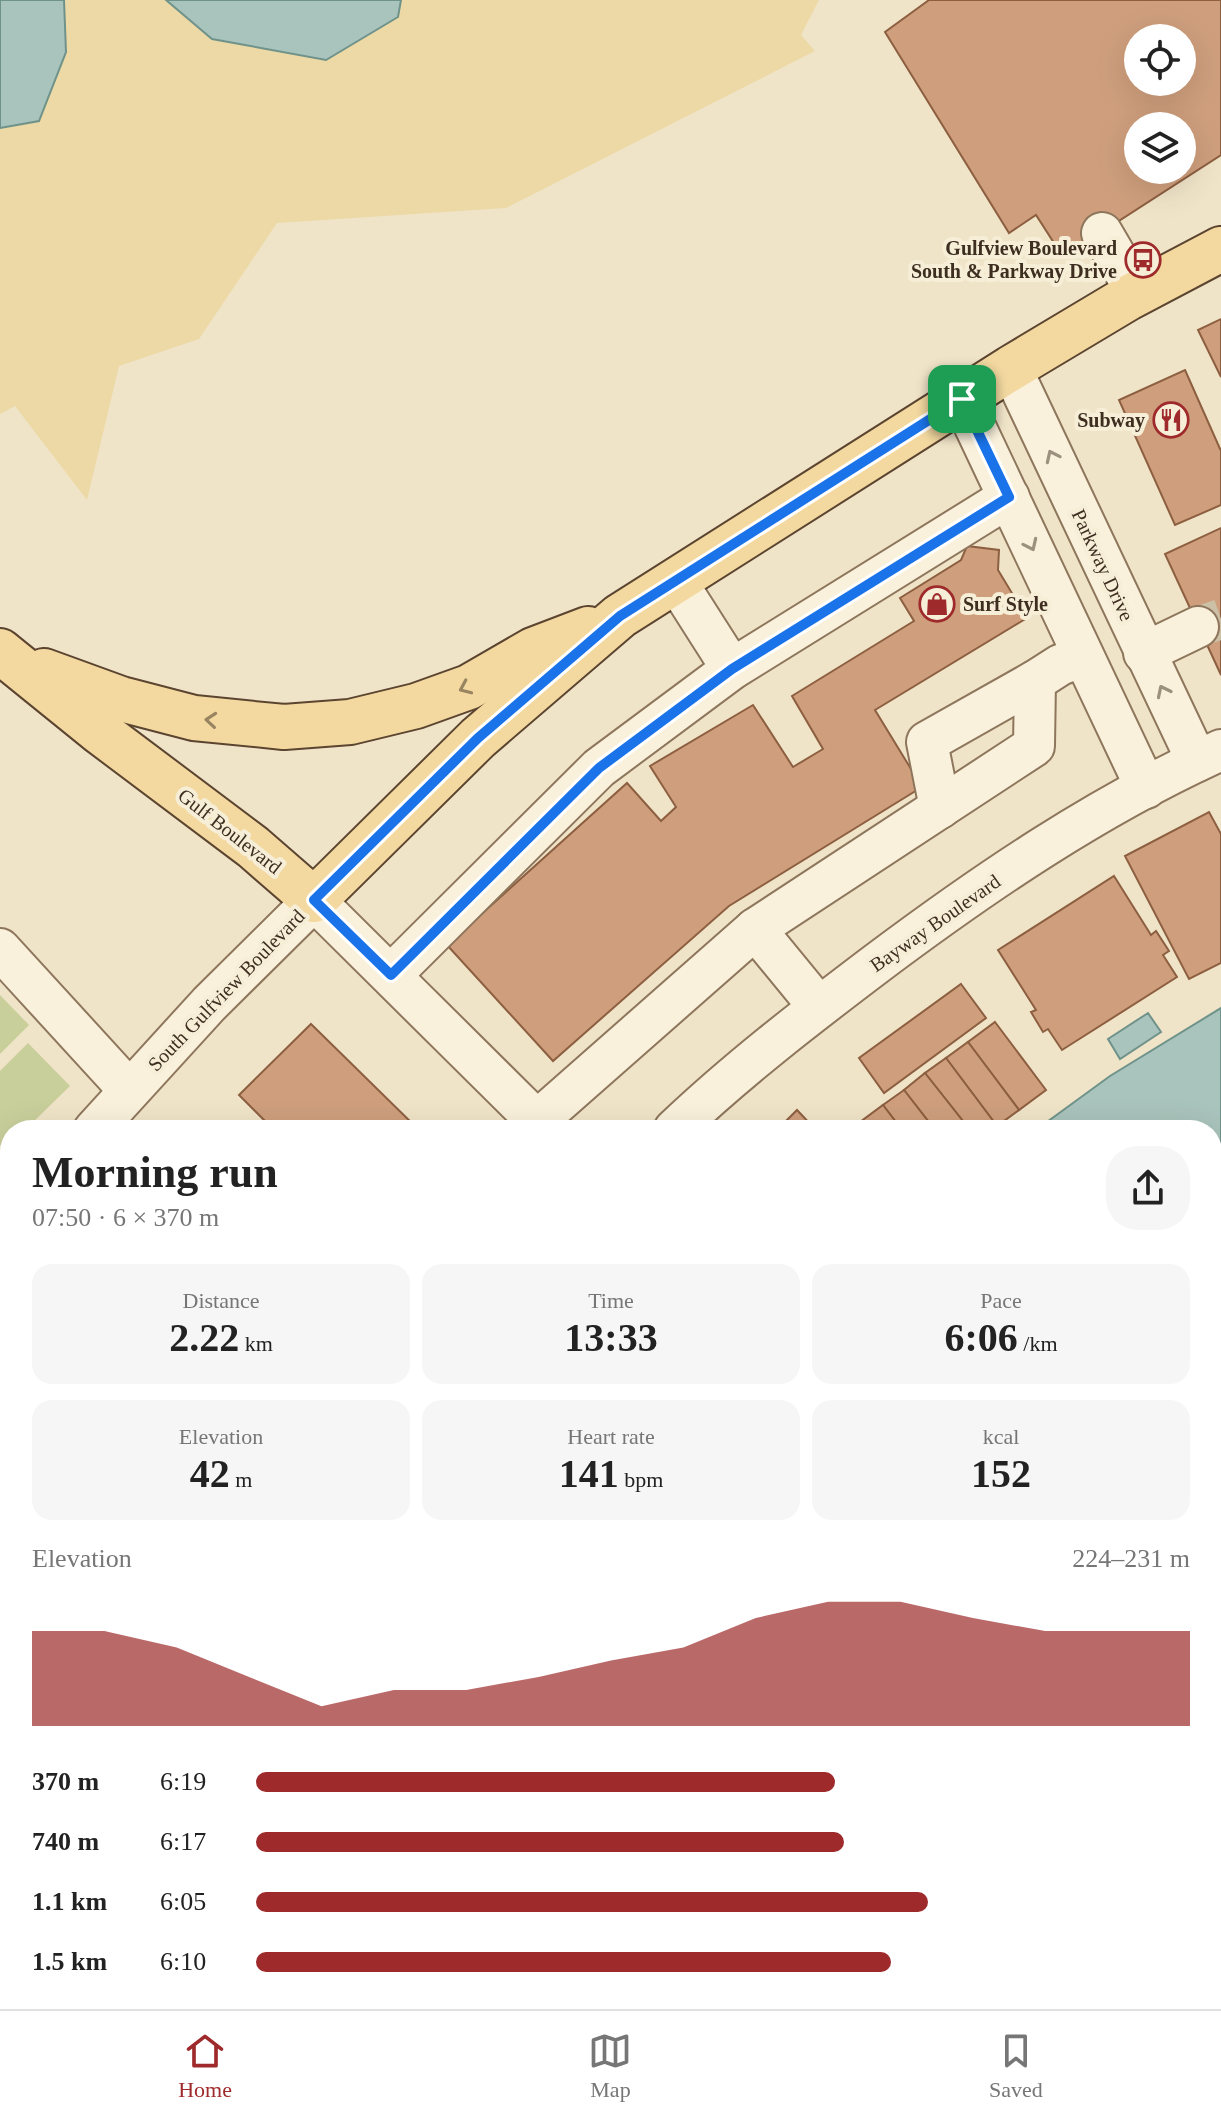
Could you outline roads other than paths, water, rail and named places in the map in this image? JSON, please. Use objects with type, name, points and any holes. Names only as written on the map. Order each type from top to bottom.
[{"type":"main road","name":"South Gulfview Boulevard","points":[[314,900],[478,738],[620,616],[1011,368],[1137,293],[1221,249]]},
{"type":"main road","points":[[4,655],[121,699],[194,718],[284,727],[350,722],[416,706],[469,687],[533,650],[620,616]]},
{"type":"main road","name":"Gulf Boulevard","points":[[4,655],[253,847],[314,900]]},
{"type":"street","points":[[1102,233],[1137,293]]},
{"type":"street","name":"Parkway Drive","points":[[1011,368],[1144,653],[1209,756]]},
{"type":"street","points":[[962,399],[1146,788]]},
{"type":"street","points":[[391,975],[599,768],[732,669],[1009,497]]},
{"type":"street","points":[[676,581],[732,669]]},
{"type":"street","points":[[1144,653],[1198,627]]},
{"type":"street","points":[[940,808],[927,742],[1060,665],[1083,656]]},
{"type":"street","points":[[548,1120],[755,929],[1034,746],[1035,681]]},
{"type":"street","name":"Bayway Boulevard","points":[[685,1120],[714,1092],[819,1007],[953,906],[1086,821],[1209,756]]},
{"type":"street","name":"Gulf Boulevard","points":[[314,900],[536,1120]]},
{"type":"street","name":"South Gulfview Boulevard","points":[[103,1120],[209,1004],[314,900]]},
{"type":"street","points":[[755,929],[819,1007]]},
{"type":"street","points":[[0,949],[129,1090]]},
{"type":"water","points":[[0,0],[64,0],[66,52],[39,121],[0,128]]},
{"type":"water","points":[[166,0],[401,0],[398,17],[326,60],[212,39]]},
{"type":"water","points":[[1221,1008],[1221,1120],[1050,1120],[1110,1076]]},
{"type":"water","points":[[1148,1013],[1161,1032],[1120,1059],[1108,1039]]},
{"type":"tunnel","points":[[1198,627],[1221,619]]},
{"type":"place","name":"Gulfview Boulevard South & Parkway Drive","points":[[1143,260]]},
{"type":"place","name":"Subway","points":[[1171,420]]},
{"type":"place","name":"Surf Style","points":[[937,604]]}]
